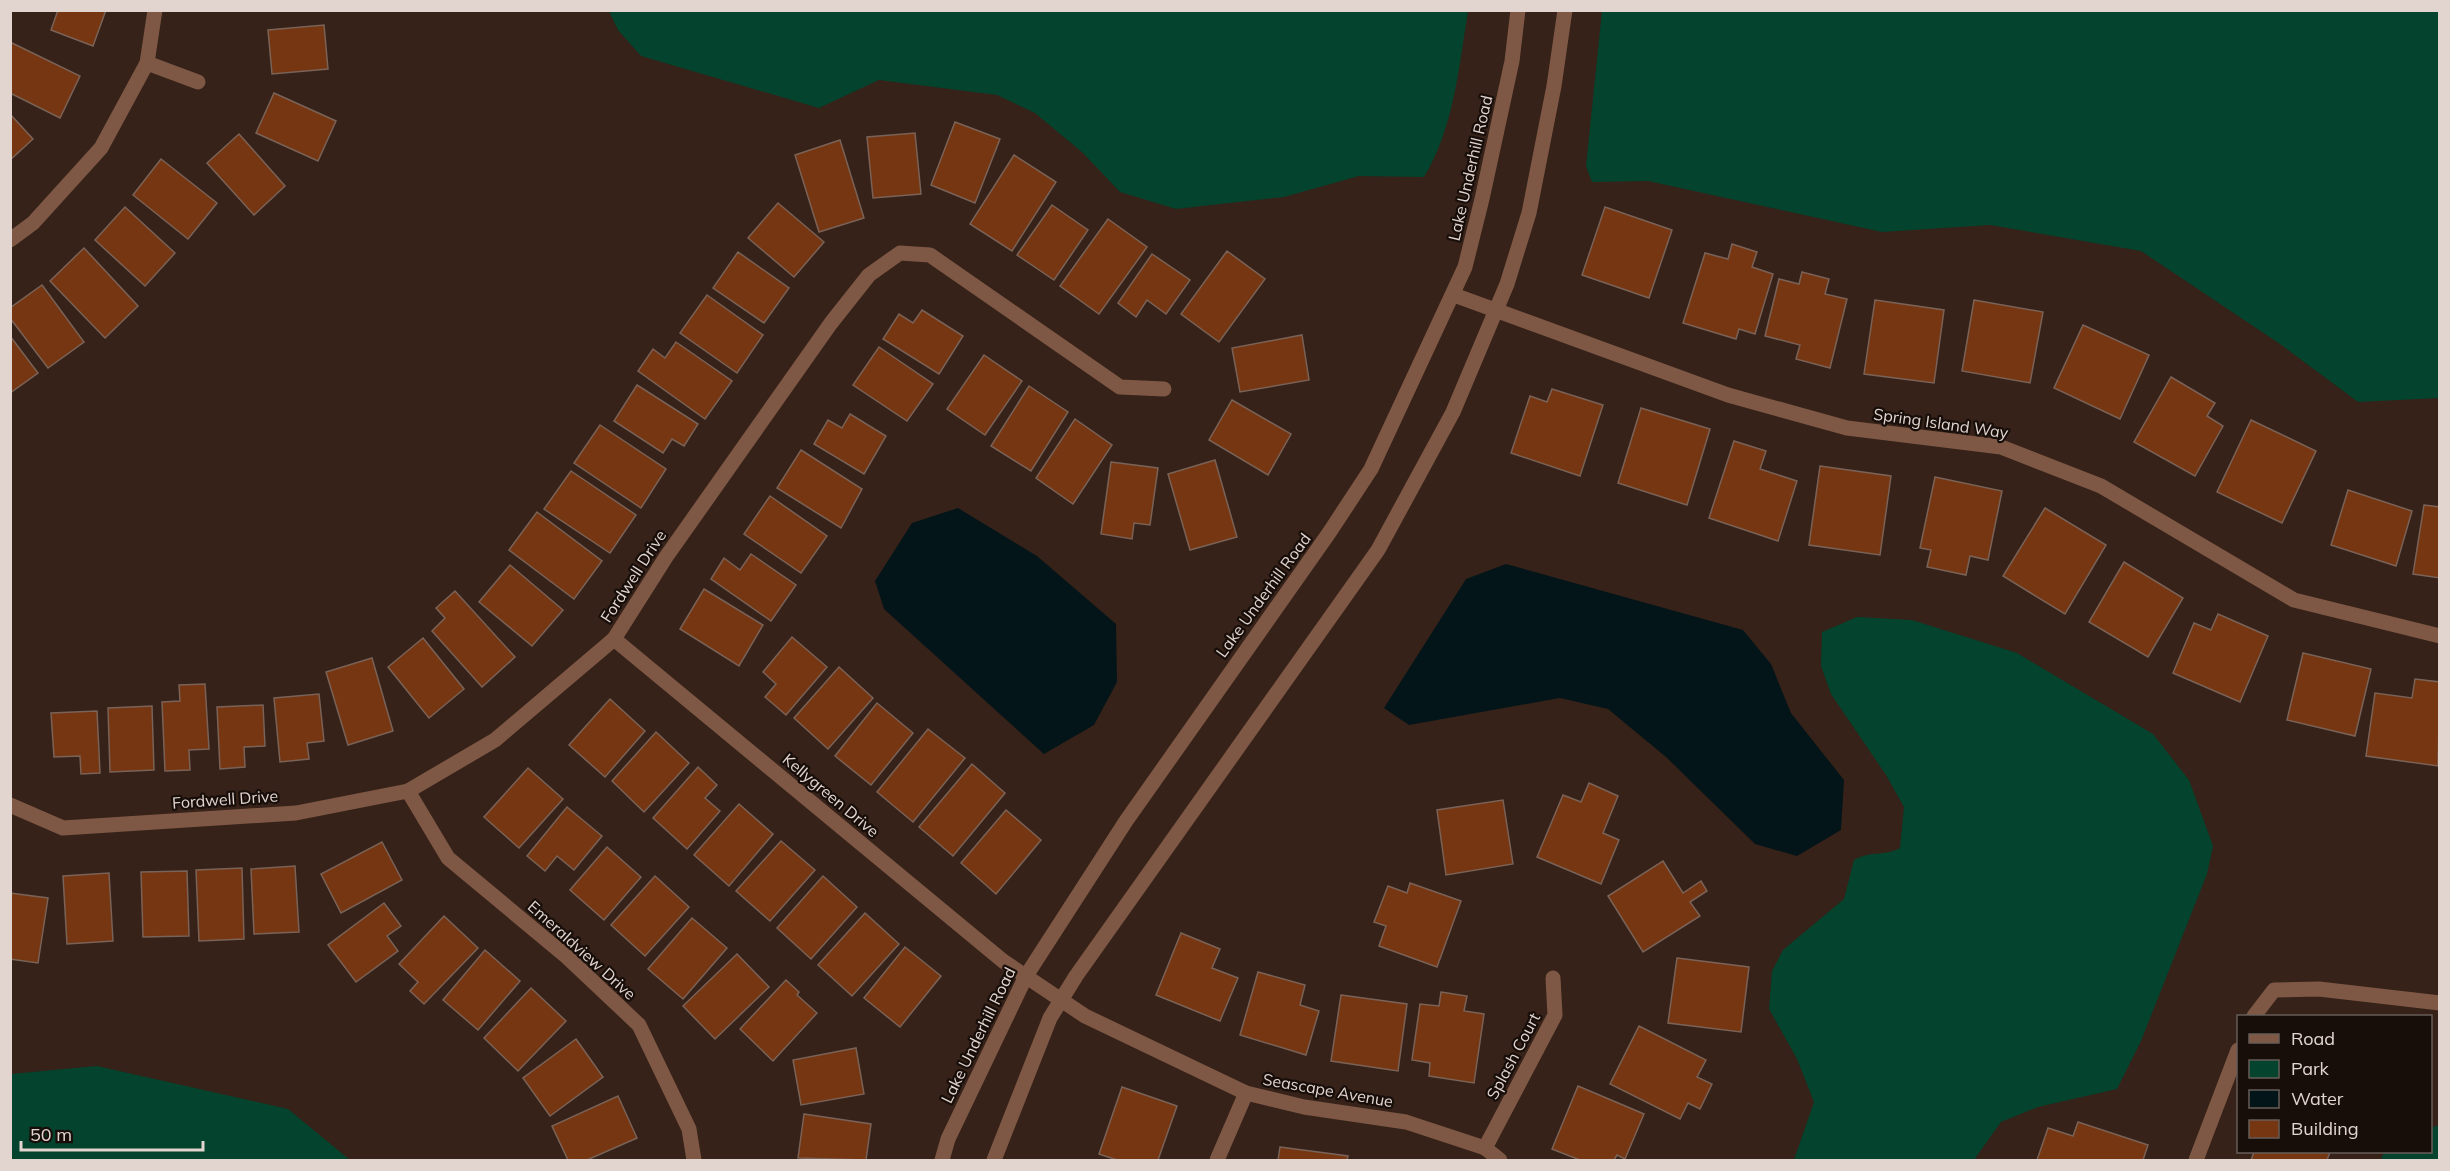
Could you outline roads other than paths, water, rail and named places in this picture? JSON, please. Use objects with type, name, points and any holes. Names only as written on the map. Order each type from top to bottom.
[{"type":"street","points":[[10,240],[33,223],[102,148],[147,63],[155,10]]},
{"type":"street","name":"Lake Underhill Road","points":[[942,1161],[948,1139],[1026,976],[1126,821],[1329,533],[1371,469],[1454,295],[1465,267],[1512,61],[1518,10]]},
{"type":"street","points":[[994,1161],[1050,1018],[1182,823],[1378,550],[1453,412],[1497,312],[1529,213],[1554,86],[1565,10]]},
{"type":"street","points":[[147,63],[198,82]]},
{"type":"street","name":"Fordwell Drive","points":[[10,805],[63,828],[296,813],[408,791],[495,740],[614,639],[666,557],[831,323],[869,275],[900,253],[930,255],[1120,387],[1164,389]]},
{"type":"street","name":"Spring Island Way","points":[[1454,295],[1728,395],[1847,428],[2001,447],[2101,486],[2294,600],[2439,636]]},
{"type":"street","name":"Kellygreen Drive","points":[[614,639],[1003,961],[1026,976]]},
{"type":"street","name":"Emeraldview Drive","points":[[408,791],[448,858],[567,957],[639,1025],[689,1129],[694,1161]]},
{"type":"street","name":"Seascape Avenue","points":[[1026,976],[1084,1016],[1246,1094],[1304,1107],[1406,1122],[1485,1148],[1500,1161]]},
{"type":"street","name":"Splash Court","points":[[1485,1148],[1555,1015],[1553,978]]},
{"type":"street","points":[[2255,1015],[2274,990],[2319,988],[2439,1003]]},
{"type":"street","points":[[2196,1161],[2237,1053]]},
{"type":"street","points":[[1217,1161],[1246,1094]]},
{"type":"water","points":[[958,508],[1037,556],[1116,624],[1117,682],[1094,725],[1044,754],[884,609],[875,581],[912,523]]},
{"type":"water","points":[[1506,564],[1743,630],[1771,664],[1791,713],[1844,780],[1841,830],[1797,856],[1755,844],[1666,757],[1608,709],[1560,698],[1409,725],[1384,708],[1466,579]]}]
